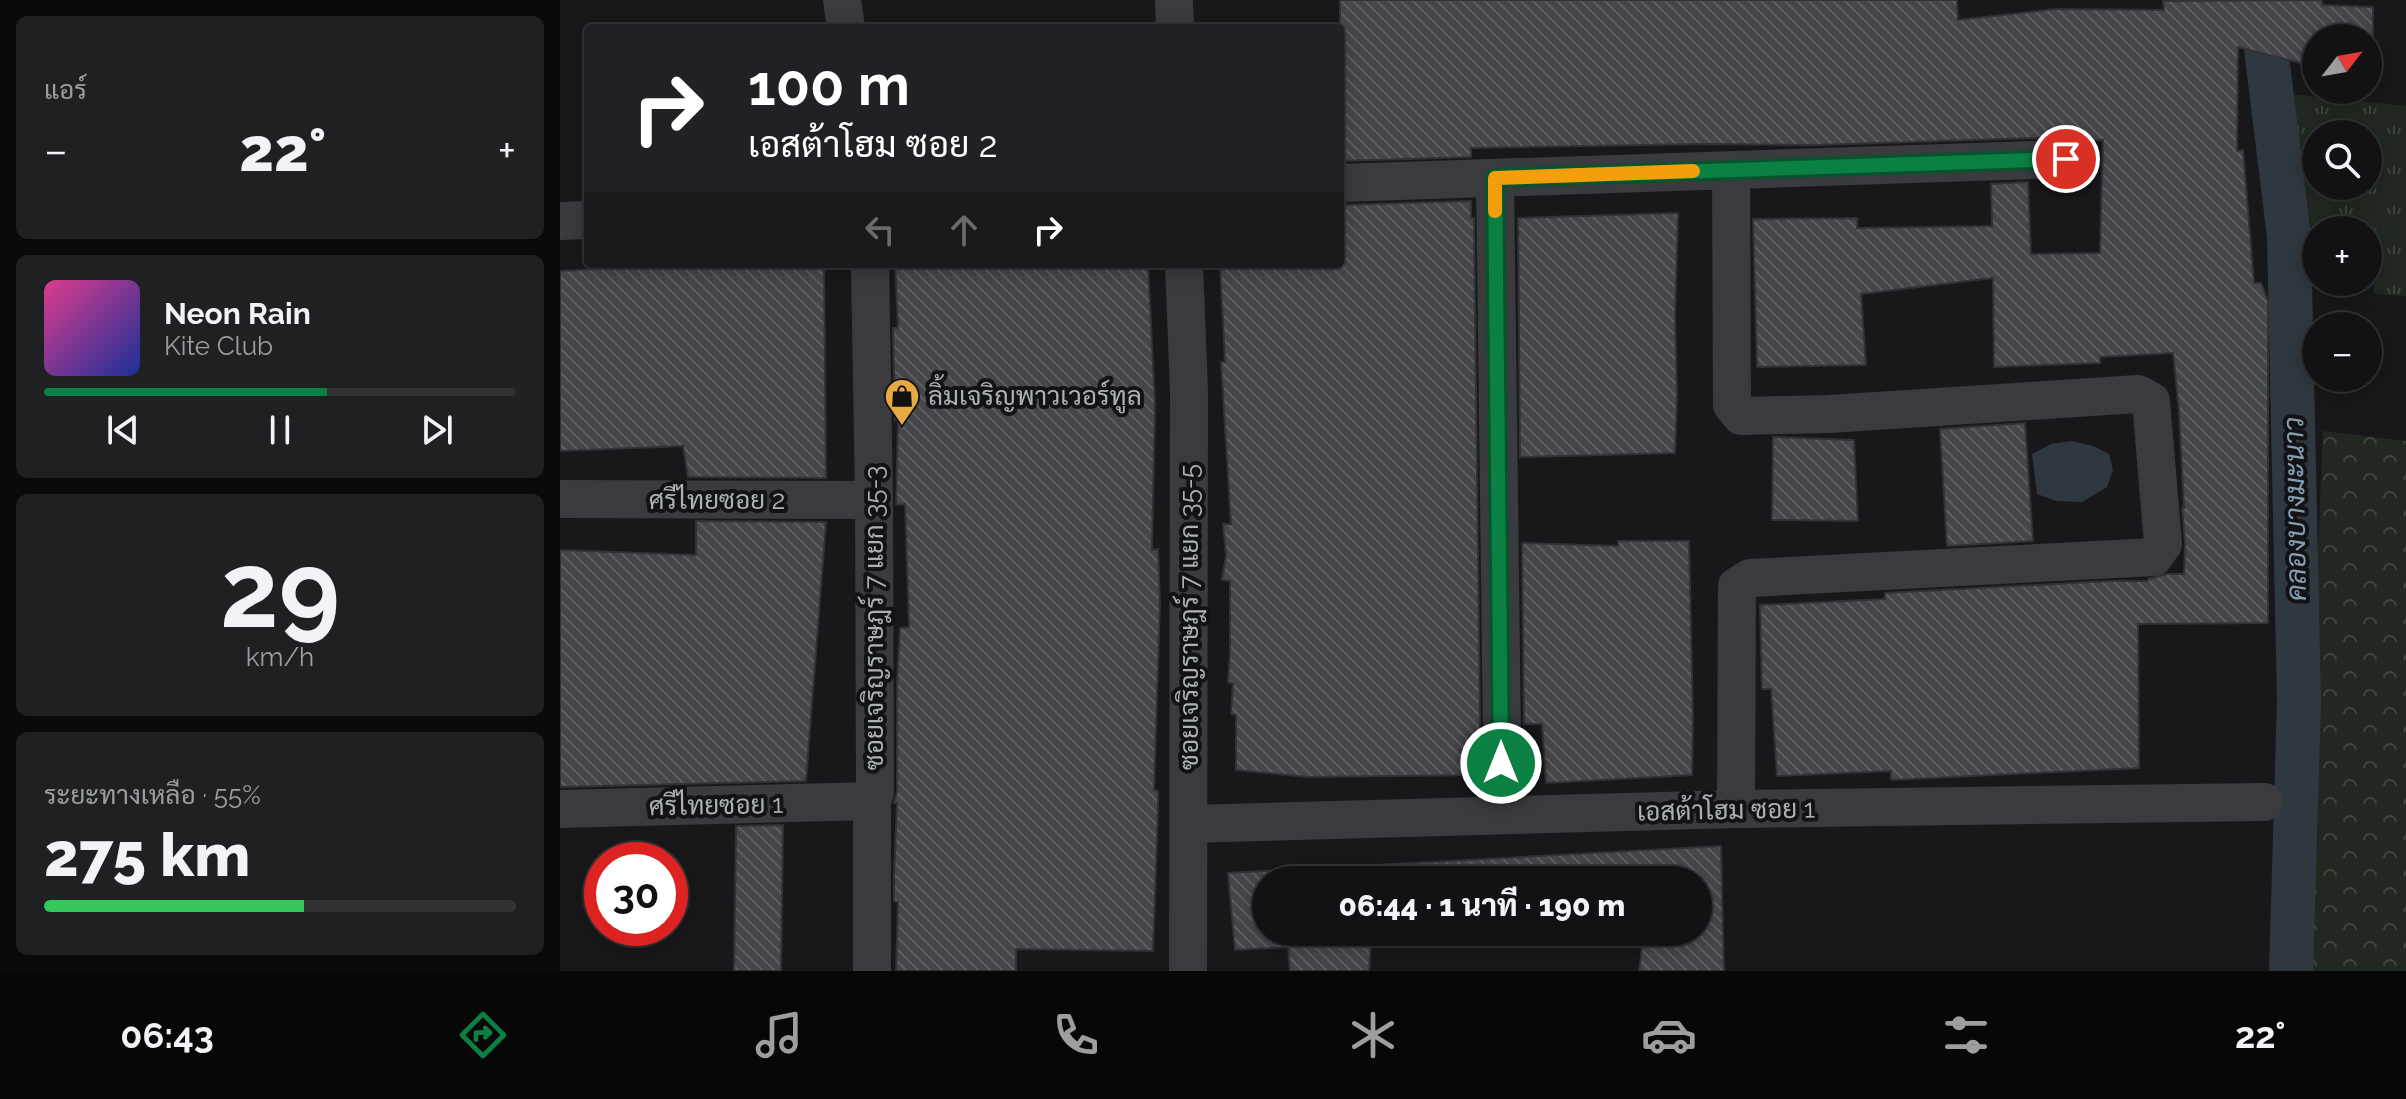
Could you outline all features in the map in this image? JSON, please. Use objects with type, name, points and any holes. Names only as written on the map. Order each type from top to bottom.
[{"type":"street","points":[[842,0],[845,24]]},
{"type":"street","points":[[1174,0],[1175,24]]},
{"type":"street","points":[[1344,183],[2066,159]]},
{"type":"street","points":[[1731,170],[1732,405],[1741,416],[1829,414],[2138,394],[2151,401],[2163,544],[2154,557],[1750,578],[1737,586],[1736,809]]},
{"type":"street","points":[[1495,178],[1502,738],[1499,815]]},
{"type":"street","points":[[560,221],[584,220]]},
{"type":"street","name":"ซอยเจริญราษฎร์ 7 แยก 35-3","points":[[870,268],[875,792],[872,801],[872,971]]},
{"type":"street","name":"ซอยเจริญราษฎร์ 7 แยก 35-5","points":[[1184,268],[1189,392],[1188,971]]},
{"type":"street","name":"ศรีไทยซอย 2","points":[[560,499],[874,500]]},
{"type":"street","name":"ศรีไทยซอย 1","points":[[560,809],[872,801]]},
{"type":"street","name":"เอสต้าโฮม ซอย 1","points":[[1189,824],[1736,809],[2264,802]]},
{"type":"green space","points":[[2290,94],[2302,95],[2302,104],[2406,106],[2406,296],[2382,294],[2382,216],[2309,216],[2306,200],[2382,200],[2382,120],[2302,120],[2302,172]]},
{"type":"green space","points":[[2323,431],[2406,441],[2406,971],[2304,971]]},
{"type":"shaded area","points":[[2072,441],[2109,454],[2113,470],[2107,487],[2082,502],[2056,501],[2037,494],[2032,454],[2051,444]]},
{"type":"building","points":[[1340,0],[1957,0],[1958,20],[2056,9],[2164,10],[2163,1],[2322,0],[2322,5],[2373,7],[2373,24],[2302,24],[2302,63],[2238,47],[2237,151],[2243,150],[2254,283],[2261,283],[2268,301],[2268,623],[2138,624],[2139,768],[1891,780],[1891,771],[1777,776],[1771,689],[1762,689],[1760,605],[1885,599],[1885,593],[2148,581],[2167,574],[2184,574],[2184,508],[2173,353],[2100,357],[2100,363],[1994,367],[1993,278],[1861,294],[1866,365],[1757,367],[1753,219],[1857,218],[1857,228],[1992,226],[1991,184],[2028,182],[2031,254],[2100,253],[2103,140],[2078,141],[2065,137],[1819,145],[1471,148],[1471,157],[1344,161],[1344,24],[1340,24]]},
{"type":"building","points":[[1471,201],[1471,218],[1474,218],[1478,775],[1308,777],[1236,770],[1236,715],[1231,714],[1233,684],[1228,682],[1230,581],[1222,580],[1226,556],[1223,524],[1231,524],[1221,362],[1225,362],[1220,268],[1344,268],[1344,205]]},
{"type":"building","points":[[1678,213],[1675,453],[1520,457],[1518,218]]},
{"type":"building","points":[[824,268],[826,478],[688,477],[683,446],[560,451],[560,271]]},
{"type":"building","points":[[895,268],[1148,268],[1155,404],[1152,550],[1158,549],[1160,602],[1153,951],[1016,949],[1016,971],[896,971],[898,902],[894,901],[894,876],[897,803],[894,803],[897,792],[897,683],[900,628],[909,627],[905,504],[896,505],[898,420],[895,420],[893,328],[898,328]]},
{"type":"building","points":[[2025,423],[2033,541],[1947,546],[1940,429]]},
{"type":"building","points":[[1773,437],[1854,440],[1858,521],[1772,520]]},
{"type":"building","points":[[696,521],[826,522],[806,781],[560,787],[560,550],[696,555]]},
{"type":"building","points":[[1618,541],[1689,541],[1692,775],[1546,783],[1542,724],[1524,724],[1522,543],[1618,546]]},
{"type":"building","points":[[783,825],[781,971],[734,971],[736,826]]},
{"type":"building","points":[[1721,846],[1724,971],[1639,971],[1642,946],[1712,946],[1712,866],[1356,866]]},
{"type":"building","points":[[1252,872],[1252,946],[1371,946],[1369,971],[1290,971],[1288,947],[1235,950],[1228,873]]},
{"type":"waterway","name":"คลองบางมะนาว","points":[[2260,0],[2289,236],[2299,701],[2291,971]]},
{"type":"slow traffic","points":[[1495,211],[1495,178],[1693,171]]},
{"type":"place","name":"ลิ้มเจริญพาวเวอร์ทูล","points":[[902,427]]},
{"type":"route","points":[[1501,763],[1495,178],[2066,159]]}]
